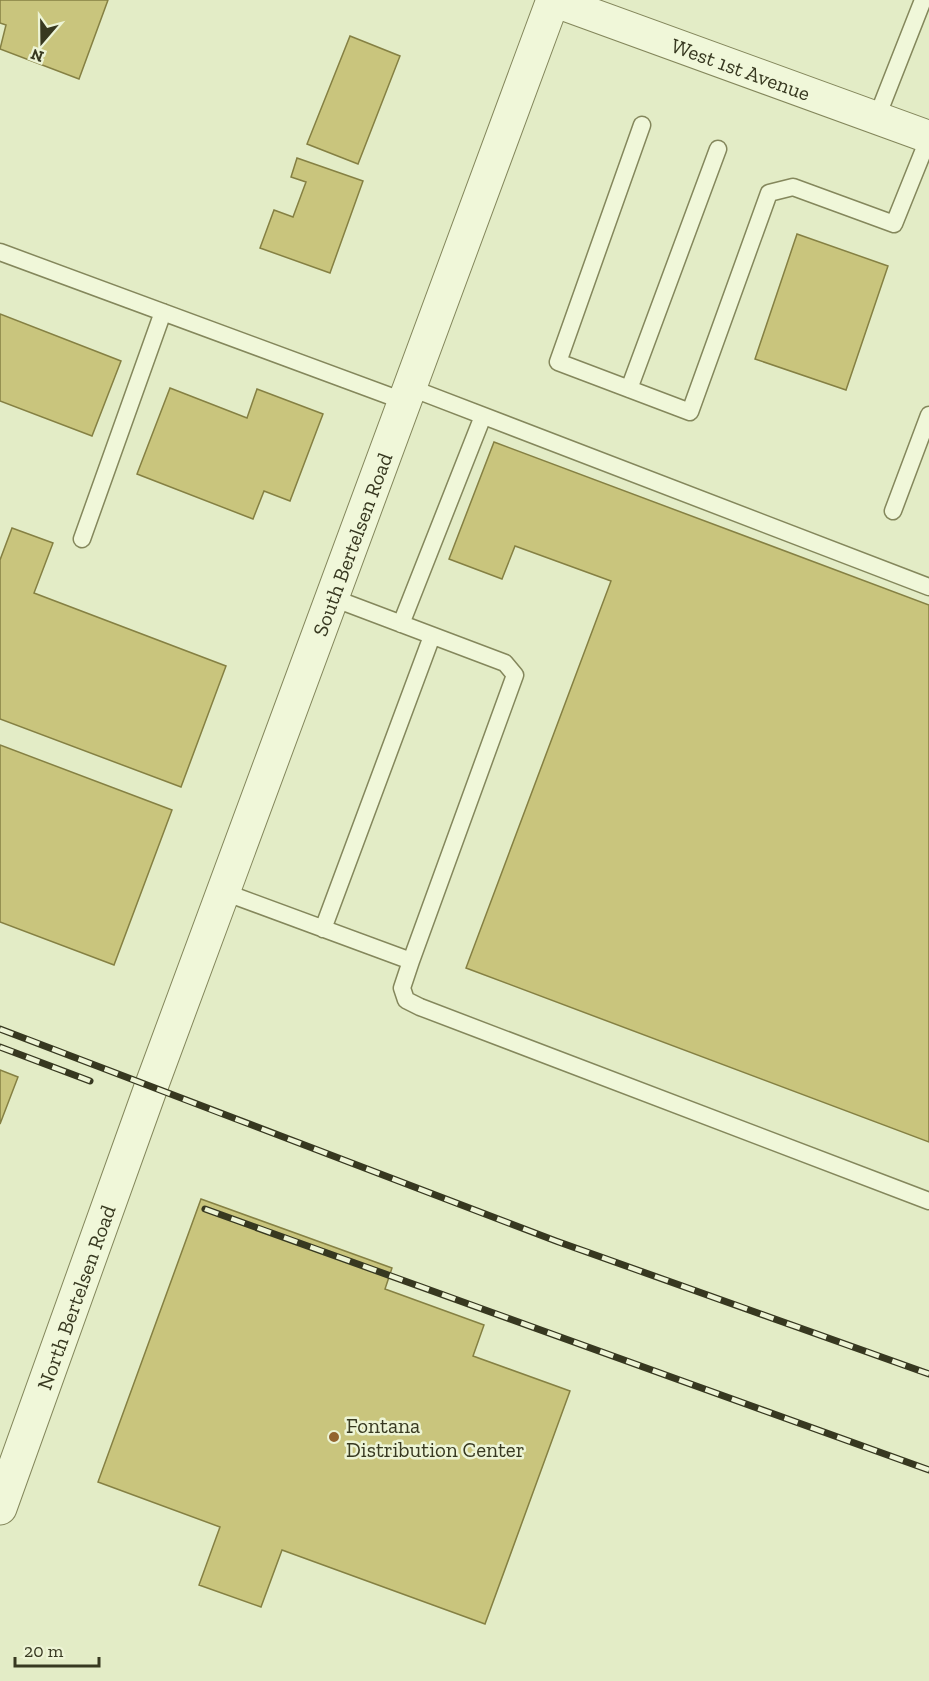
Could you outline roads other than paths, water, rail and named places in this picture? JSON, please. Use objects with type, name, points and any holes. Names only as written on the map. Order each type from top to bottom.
[{"type":"street","name":"West 1st Avenue","points":[[552,0],[929,137]]},
{"type":"street","name":"South Bertelsen Road","points":[[151,1087],[552,0]]},
{"type":"street","name":"North Bertelsen Road","points":[[0,1508],[151,1087]]},
{"type":"lane","points":[[877,117],[923,0]]},
{"type":"lane","points":[[642,125],[558,362],[690,412],[769,193],[793,187],[894,224],[929,137]]},
{"type":"lane","points":[[629,389],[718,149]]},
{"type":"lane","points":[[0,252],[163,312],[408,395],[483,416],[929,587]]},
{"type":"lane","points":[[82,539],[163,312]]},
{"type":"lane","points":[[893,511],[929,415]]},
{"type":"lane","points":[[401,624],[483,416]]},
{"type":"lane","points":[[333,598],[505,663],[515,675],[411,961],[402,988],[406,1000],[929,1201]]},
{"type":"lane","points":[[323,929],[432,636]]},
{"type":"lane","points":[[224,892],[411,961]]},
{"type":"railway","points":[[0,1029],[556,1241],[929,1374]]},
{"type":"railway","points":[[0,1047],[90,1081]]},
{"type":"railway","points":[[205,1209],[929,1470]]},
{"type":"place","name":"Fontana Distribution Center","points":[[334,1437]]}]
